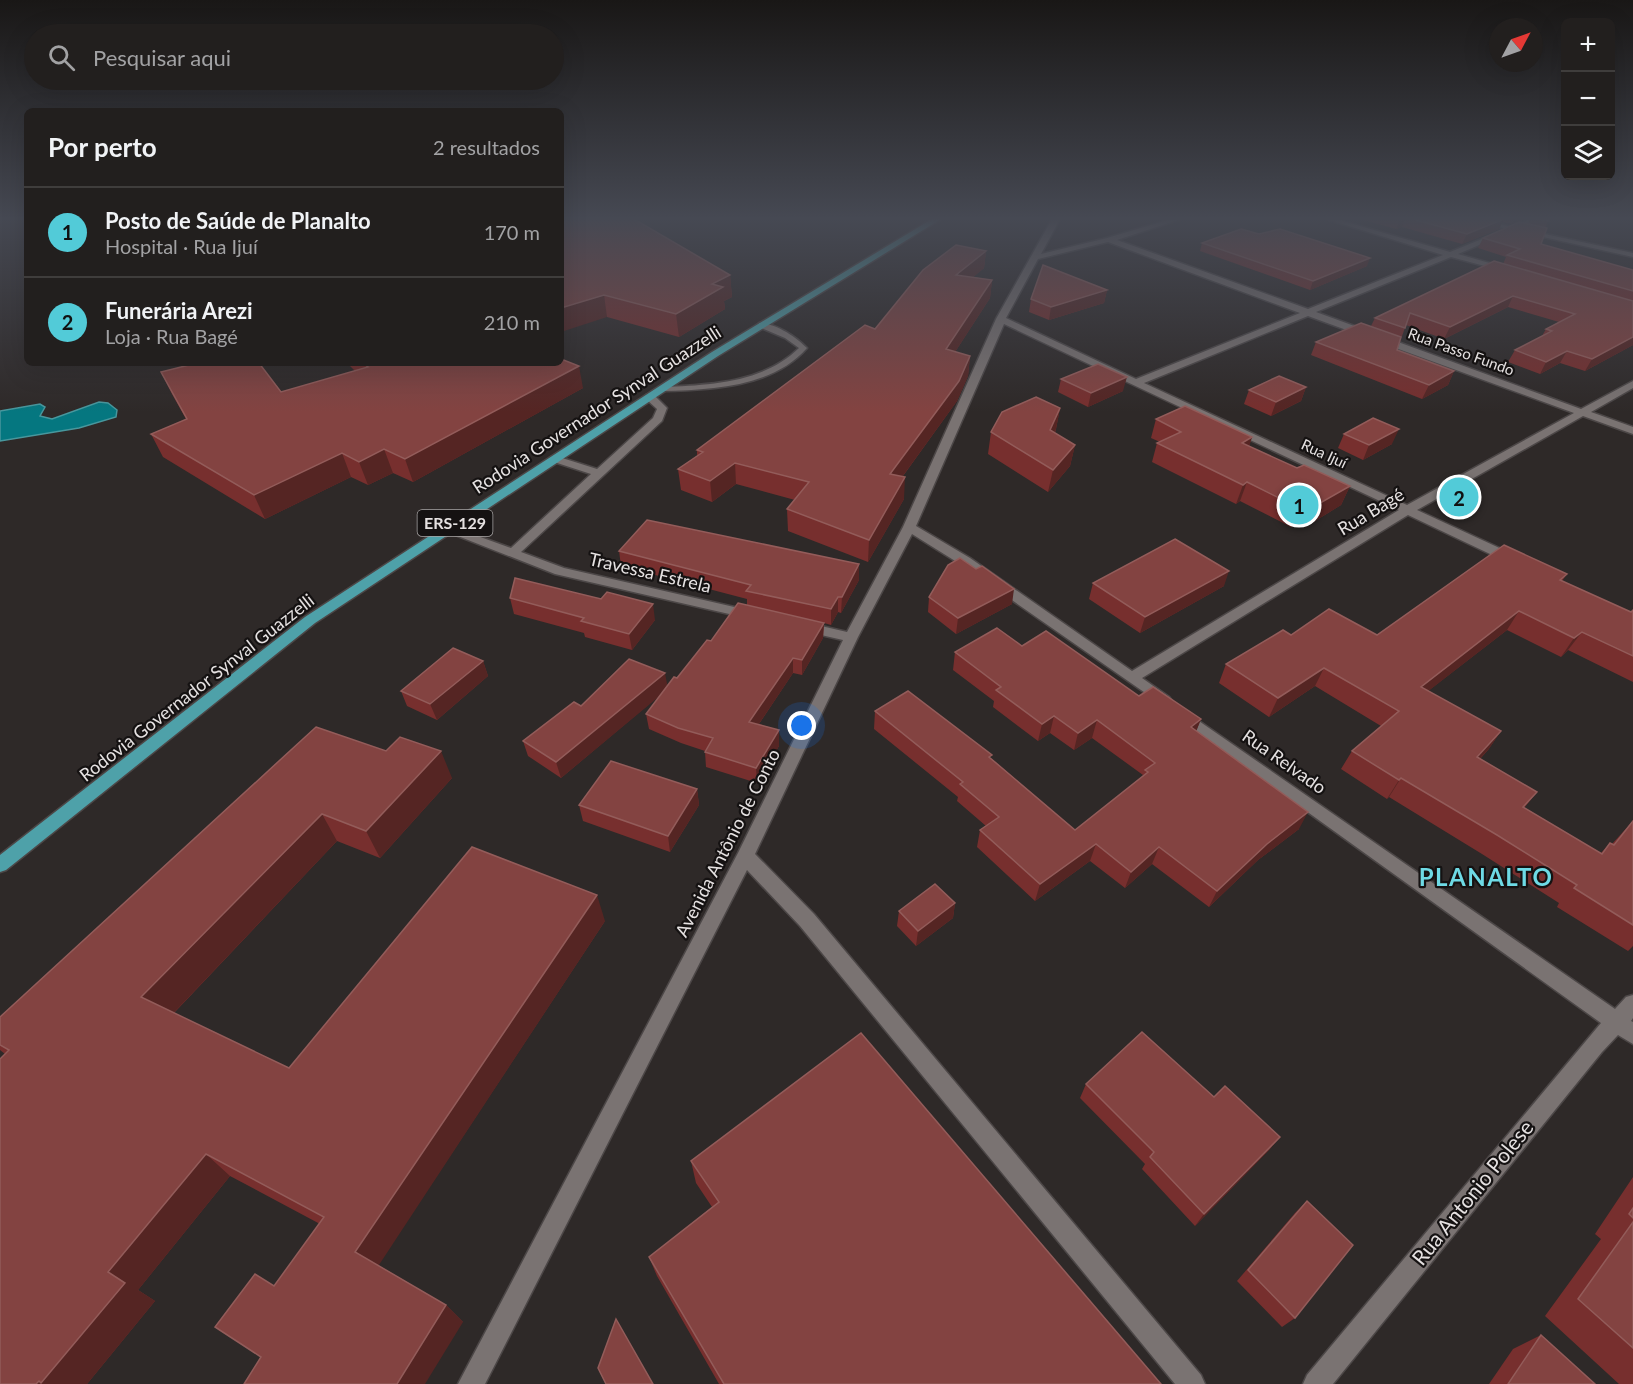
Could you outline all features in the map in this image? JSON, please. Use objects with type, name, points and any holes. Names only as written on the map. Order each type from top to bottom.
[{"type":"main road","name":"Rodovia Governador Synval Guazzelli","points":[[0,865],[310,620],[650,397],[831,284]]},
{"type":"street","name":"Avenida Antônio de Conto","points":[[471,1384],[745,856],[851,637],[909,527],[1001,319],[1021,284]]},
{"type":"street","name":"Rua Passo Fundo","points":[[1230,284],[1633,431]]},
{"type":"street","points":[[1137,382],[1379,284]]},
{"type":"street","name":"Rua Ijuí","points":[[1001,319],[1526,566]]},
{"type":"street","name":"Rua Bagé","points":[[1131,678],[1408,510],[1633,384]]},
{"type":"street","points":[[513,553],[662,413],[662,408],[650,397]]},
{"type":"street","points":[[555,459],[599,473]]},
{"type":"street","name":"Rua Relvado","points":[[909,527],[965,561],[1625,1029]]},
{"type":"street","name":"Travessa Estrela","points":[[446,529],[560,571],[769,619]]},
{"type":"street","points":[[792,624],[851,637]]},
{"type":"street","points":[[745,856],[807,920],[1192,1384]]},
{"type":"street","name":"Rua Antonio Polese","points":[[1316,1384],[1595,1045],[1625,1029],[1633,1004]]},
{"type":"lane","points":[[663,389],[697,388],[741,380],[769,371],[794,358],[803,348],[788,336],[762,325]]},
{"type":"water","points":[[99,402],[108,403],[117,410],[116,417],[79,428],[0,441],[0,411],[40,404],[45,407],[40,416],[52,419]]},
{"type":"building","points":[[564,284],[713,284],[723,287],[676,314],[604,295],[564,307]]},
{"type":"building","points":[[912,284],[990,284],[946,349],[970,356],[959,381],[890,474],[905,477],[869,540],[787,509],[809,482],[735,463],[710,481],[678,469],[703,452],[697,450],[865,325],[875,329]]},
{"type":"building","points":[[1036,284],[1091,284],[1107,290],[1051,307],[1031,299]]},
{"type":"building","points":[[1447,284],[1572,284],[1633,301],[1633,337],[1592,359],[1567,351],[1546,362],[1515,350],[1552,331],[1546,329],[1575,314],[1513,296],[1450,327],[1410,313],[1405,328],[1375,318]]},
{"type":"building","points":[[1607,284],[1633,284],[1633,291]]},
{"type":"building","points":[[1361,323],[1401,337],[1397,350],[1454,371],[1429,385],[1316,342]]},
{"type":"building","points":[[564,360],[579,366],[405,459],[384,449],[359,462],[342,453],[254,495],[151,434],[187,419],[161,372],[185,366],[261,366],[281,392],[368,367],[564,366]]},
{"type":"building","points":[[1098,364],[1127,377],[1091,393],[1061,379]]},
{"type":"building","points":[[1279,376],[1306,387],[1276,402],[1249,390]]},
{"type":"building","points":[[1036,397],[1060,408],[1050,430],[1075,445],[1053,470],[991,432],[1002,412]]},
{"type":"building","points":[[1185,406],[1252,437],[1242,443],[1297,468],[1304,465],[1350,486],[1315,506],[1306,504],[1299,508],[1247,482],[1243,485],[1157,443],[1181,432],[1156,419]]},
{"type":"building","points":[[1373,418],[1399,429],[1369,445],[1344,434]]},
{"type":"building","points":[[647,520],[859,564],[842,597],[838,597],[831,609],[746,591],[751,585],[619,551]]},
{"type":"building","points":[[1175,539],[1229,571],[1145,617],[1093,583]]},
{"type":"building","points":[[1504,545],[1567,574],[1560,580],[1631,612],[1633,610],[1633,656],[1582,632],[1574,638],[1519,611],[1421,687],[1501,731],[1477,757],[1537,792],[1523,807],[1602,854],[1610,843],[1614,845],[1633,821],[1633,925],[1574,888],[1577,885],[1497,835],[1352,751],[1399,711],[1324,668],[1278,698],[1226,664],[1283,630],[1291,635],[1329,609],[1377,635]]},
{"type":"building","points":[[960,558],[976,569],[982,566],[1014,589],[958,618],[929,597],[948,565]]},
{"type":"building","points":[[515,578],[601,599],[607,592],[653,604],[629,634],[581,621],[584,618],[510,598]]},
{"type":"building","points":[[738,603],[824,623],[802,660],[793,658],[749,722],[779,730],[756,768],[705,752],[713,738],[678,728],[646,714],[674,677],[677,678],[707,640],[711,641]]},
{"type":"building","points":[[997,628],[1022,646],[1046,631],[1139,696],[1153,687],[1201,719],[1191,727],[1308,812],[1267,844],[1217,891],[1159,847],[1131,872],[1096,844],[1040,884],[980,830],[999,817],[960,784],[963,782],[875,711],[908,691],[992,755],[989,757],[1075,830],[1148,772],[1145,770],[1155,763],[1097,720],[1078,733],[1054,716],[1042,724],[996,690],[1001,687],[955,652]]},
{"type":"building","points":[[453,648],[483,661],[430,704],[401,691]]},
{"type":"building","points":[[629,659],[665,673],[556,762],[523,741],[574,702],[581,706]]},
{"type":"building","points":[[316,727],[386,751],[400,737],[441,751],[366,831],[322,814],[141,997],[289,1068],[472,847],[597,895],[355,1252],[446,1305],[397,1384],[244,1384],[261,1357],[215,1327],[255,1274],[274,1286],[324,1217],[206,1154],[108,1272],[125,1283],[41,1383],[39,1381],[36,1384],[0,1384],[0,1059],[9,1050],[0,1045],[0,1017]]},
{"type":"building","points":[[611,761],[697,789],[668,836],[579,805]]},
{"type":"building","points":[[935,884],[955,903],[918,931],[899,911]]},
{"type":"building","points":[[1142,1032],[1214,1097],[1225,1086],[1280,1137],[1204,1214],[1150,1157],[1154,1152],[1086,1084]]},
{"type":"building","points":[[861,1033],[1161,1384],[724,1384],[649,1257],[719,1202],[691,1161]]},
{"type":"building","points":[[1307,1201],[1353,1245],[1295,1318],[1248,1270]]},
{"type":"building","points":[[1633,1222],[1633,1348],[1578,1299]]},
{"type":"building","points":[[616,1319],[653,1384],[606,1384],[598,1368]]},
{"type":"building","points":[[1541,1335],[1595,1384],[1508,1384]]},
{"type":"place","name":"Funerária Arezi","points":[[1459,497]]},
{"type":"place","name":"Posto de Saúde de Planalto","points":[[1299,505]]},
{"type":"district","name":"PLANALTO","points":[[1486,878]]}]
